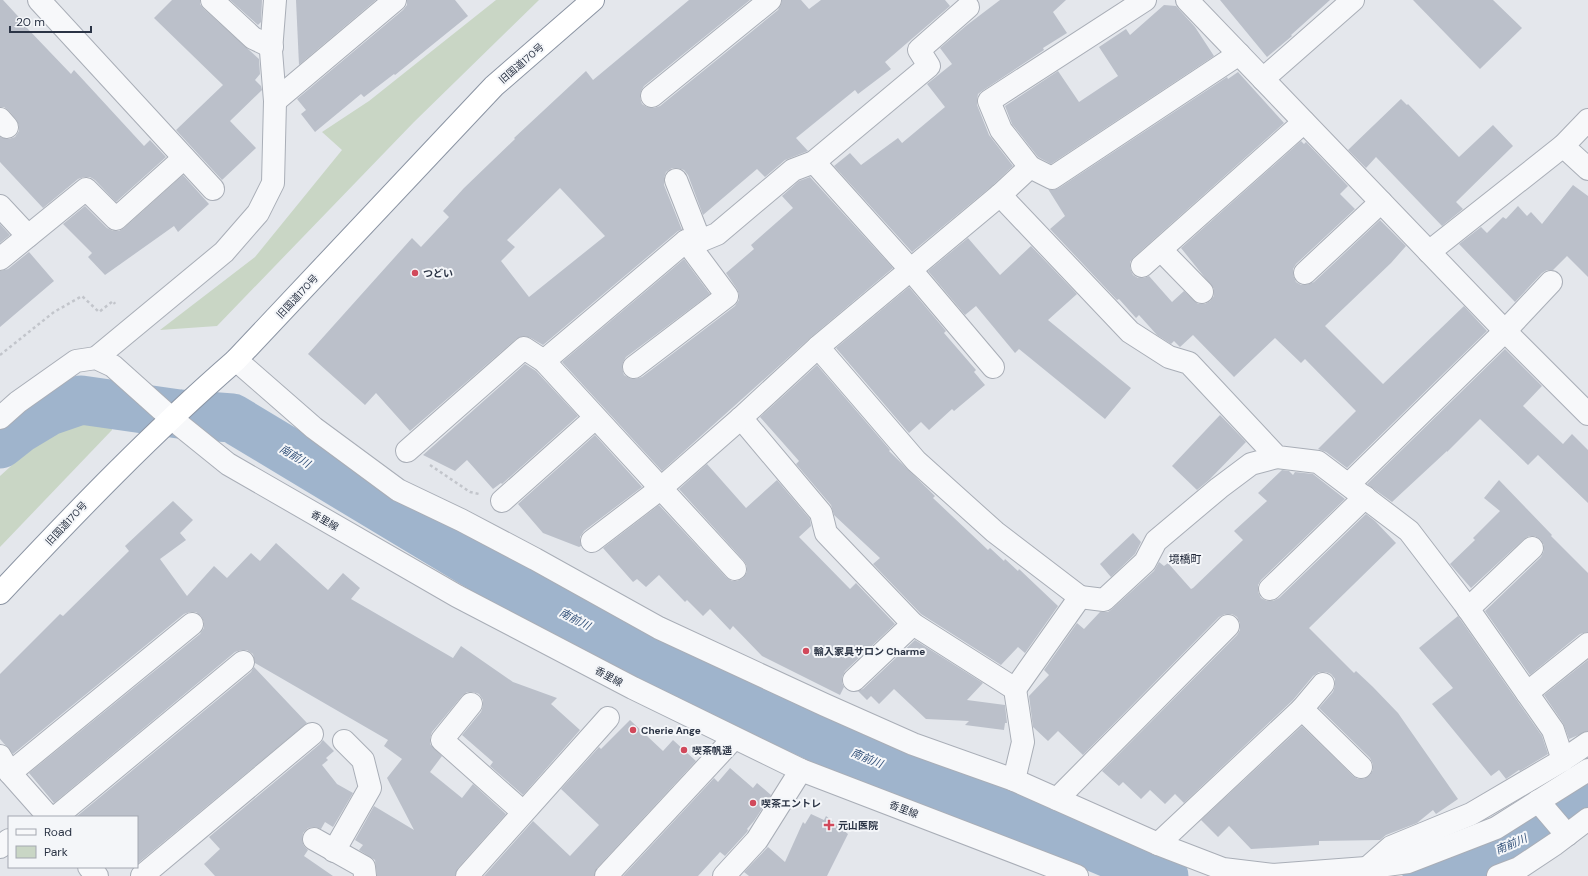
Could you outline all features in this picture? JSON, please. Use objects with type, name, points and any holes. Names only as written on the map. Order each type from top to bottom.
[{"type":"highway","name":"旧国道170号","points":[[0,593],[104,483],[196,394],[236,360],[494,86],[593,0]]},
{"type":"street","points":[[39,0],[213,189]]},
{"type":"street","points":[[212,0],[253,38],[272,47]]},
{"type":"street","points":[[0,418],[18,402],[76,361],[96,358],[224,252],[258,213],[273,183],[275,101],[272,47],[275,0]]},
{"type":"street","points":[[275,101],[395,0]]},
{"type":"street","points":[[652,96],[770,0]]},
{"type":"street","points":[[1145,0],[989,100],[1001,130],[1030,166],[1052,178],[1239,54]]},
{"type":"street","points":[[1188,0],[1505,331],[1588,414]]},
{"type":"street","points":[[1263,79],[1353,0]]},
{"type":"street","points":[[544,361],[693,241],[717,234],[793,170],[814,162],[929,66],[919,50],[969,2]]},
{"type":"street","points":[[1429,252],[1563,146],[1588,120]]},
{"type":"street","points":[[1142,266],[1304,122]]},
{"type":"street","points":[[1563,146],[1588,169]]},
{"type":"street","points":[[0,259],[86,189],[116,219],[184,158]]},
{"type":"street","points":[[814,162],[910,269],[993,367]]},
{"type":"street","points":[[592,541],[660,489],[741,418],[818,347],[1000,194],[1030,166]]},
{"type":"street","points":[[634,367],[727,296],[693,241],[676,180]]},
{"type":"street","points":[[1000,194],[1130,332],[1169,358],[1189,363],[1277,457]]},
{"type":"street","points":[[1305,272],[1381,202]]},
{"type":"street","points":[[0,206],[28,236]]},
{"type":"street","points":[[1161,250],[1202,292]]},
{"type":"street","points":[[1270,588],[1357,490],[1551,282]]},
{"type":"street","points":[[818,347],[916,462],[995,532],[1080,597],[1104,600],[1145,562],[1156,541],[1219,488],[1251,464],[1277,457],[1318,462],[1357,490],[1409,531],[1468,609],[1553,730],[1563,760]]},
{"type":"street","points":[[408,451],[524,348],[544,361],[735,569]]},
{"type":"street","name":"香里線","points":[[96,358],[113,366],[171,418],[228,464],[457,596],[633,688],[801,770],[1033,868],[1077,876]]},
{"type":"street","points":[[236,360],[314,428],[398,490],[461,520],[666,631],[913,744],[1014,780],[1158,844],[1223,869],[1273,875],[1367,872],[1408,862],[1496,828],[1588,770]]},
{"type":"street","points":[[502,501],[595,418]]},
{"type":"street","points":[[741,418],[821,513],[826,532],[913,624],[1015,689]]},
{"type":"street","points":[[1468,609],[1532,548]]},
{"type":"street","points":[[1014,780],[1023,742],[1015,689],[1080,597]]},
{"type":"street","points":[[192,624],[5,764],[46,816],[243,662]]},
{"type":"street","points":[[854,680],[913,624]]},
{"type":"street","points":[[1057,799],[1228,626]]},
{"type":"street","points":[[1527,693],[1588,644]]},
{"type":"street","points":[[1158,844],[1302,709],[1323,684]]},
{"type":"street","points":[[471,704],[442,740],[523,812]]},
{"type":"street","points":[[1302,709],[1361,767]]},
{"type":"street","points":[[467,876],[608,718]]},
{"type":"street","points":[[142,876],[312,734]]},
{"type":"street","points":[[606,876],[734,738]]},
{"type":"street","points":[[334,851],[370,788],[364,760],[344,740]]},
{"type":"street","points":[[1367,872],[1391,847],[1471,814],[1588,744]]},
{"type":"street","points":[[724,876],[757,840],[801,770]]},
{"type":"street","points":[[1538,801],[1567,835]]},
{"type":"street","points":[[1498,876],[1518,868],[1588,820]]},
{"type":"street","points":[[314,839],[364,868],[364,876]]},
{"type":"street","points":[[0,847],[8,841]]},
{"type":"street","points":[[90,868],[97,876]]},
{"type":"path","points":[[0,355],[54,312],[82,296],[99,312],[113,301],[115,304]]},
{"type":"path","points":[[408,451],[470,492],[502,501]]},
{"type":"green space","points":[[496,0],[539,0],[414,122],[217,326],[160,330],[255,257],[342,150],[322,132],[369,101]]},
{"type":"green space","points":[[88,418],[110,419],[112,430],[0,547],[0,476],[30,449],[66,426]]},
{"type":"building","points":[[0,0],[3,0],[27,26],[26,27],[71,74],[74,70],[144,146],[150,140],[166,157],[116,202],[95,180],[90,177],[84,177],[78,179],[43,208],[0,162],[0,137],[9,139],[15,137],[19,131],[19,125],[9,111],[4,107],[0,107]]},
{"type":"building","points":[[172,0],[200,0],[200,4],[204,9],[259,59],[260,74],[255,80],[261,86],[262,90],[230,121],[256,148],[222,180],[176,130],[223,85],[154,18]]},
{"type":"building","points":[[230,0],[262,0],[261,22],[258,25]]},
{"type":"building","points":[[296,0],[376,0],[299,65]]},
{"type":"building","points":[[407,0],[455,0],[468,16],[395,75],[394,74],[364,97],[361,94],[315,132],[301,114],[306,110],[297,99],[403,10],[407,5]]},
{"type":"building","points":[[689,0],[750,0],[644,86],[641,91],[640,98],[642,104],[647,107],[654,108],[660,106],[778,10],[782,0],[801,0],[809,9],[821,0],[945,0],[950,6],[885,62],[891,69],[858,94],[855,90],[796,138],[808,151],[785,160],[765,177],[757,169],[703,215],[688,175],[684,170],[672,168],[666,172],[664,185],[682,230],[678,231],[543,345],[524,336],[516,339],[410,431],[376,393],[365,405],[308,354],[412,238],[421,247],[449,217],[443,211],[464,188],[515,139],[514,138],[586,71],[593,80]],"holes":[[[560,188],[605,236],[529,297],[501,261],[515,247],[507,240]]]},
{"type":"building","points":[[1000,0],[1066,0],[1053,12],[1067,33],[978,94],[977,105],[989,135],[1013,166],[992,186],[912,252],[834,166],[850,153],[861,165],[898,138],[902,143],[945,107],[927,84],[952,64],[940,48]]},
{"type":"building","points":[[1220,0],[1330,0],[1291,35],[1292,36],[1267,57]]},
{"type":"building","points":[[1413,0],[1493,0],[1522,28],[1480,69]]},
{"type":"building","points":[[1164,5],[1176,6],[1195,27],[1214,56],[1051,164],[1038,157],[1012,124],[1005,106],[1058,71],[1079,102],[1118,76],[1099,47],[1126,29],[1130,35]]},
{"type":"building","points":[[1238,72],[1284,123],[1134,257],[1130,262],[1130,268],[1133,275],[1138,278],[1149,276],[1172,302],[1184,291],[1198,304],[1205,304],[1210,301],[1214,296],[1214,289],[1181,248],[1301,141],[1304,144],[1306,142],[1348,186],[1340,194],[1355,209],[1296,264],[1293,269],[1293,275],[1296,282],[1301,285],[1307,285],[1314,282],[1380,220],[1406,246],[1391,263],[1325,326],[1383,384],[1464,306],[1487,331],[1347,468],[1326,452],[1318,449],[1356,411],[1305,359],[1301,363],[1275,338],[1234,377],[1193,335],[1180,347],[1174,341],[1171,344],[1157,335],[1139,315],[1136,318],[1119,299],[1117,300],[1050,229],[1065,216],[1048,189],[1053,190],[1059,188],[1227,77],[1228,79]]},
{"type":"building","points":[[1401,99],[1407,105],[1408,104],[1459,157],[1493,125],[1513,146],[1456,202],[1463,209],[1442,226],[1376,157],[1366,168],[1348,150]]},
{"type":"building","points":[[183,175],[209,204],[178,232],[174,226],[105,275],[88,257],[92,253],[63,224],[85,206],[107,228],[113,231],[119,231]]},
{"type":"building","points":[[810,177],[893,268],[810,338],[662,471],[562,362],[684,259],[710,294],[626,357],[622,368],[624,375],[635,379],[642,377],[735,306],[739,300],[739,294],[726,273],[754,249],[751,245],[793,208],[782,196],[799,181]]},
{"type":"building","points":[[1573,185],[1588,196],[1588,277],[1567,256],[1553,270],[1547,270],[1542,273],[1515,302],[1459,244],[1481,227],[1487,233],[1503,217],[1506,219],[1518,206],[1527,216],[1531,212],[1542,224]]},
{"type":"building","points":[[0,224],[10,235],[0,243]]},
{"type":"building","points":[[968,238],[1000,275],[1031,246],[1077,294],[1048,320],[1131,388],[1105,419],[1019,349],[1015,353],[976,306],[965,315],[928,271]]},
{"type":"building","points":[[29,252],[54,281],[0,327],[0,271],[8,269]]},
{"type":"building","points":[[909,287],[946,331],[944,333],[976,370],[974,372],[985,385],[954,411],[952,409],[929,430],[921,422],[909,433],[836,348]]},
{"type":"building","points":[[1505,349],[1542,386],[1523,406],[1563,444],[1572,434],[1588,450],[1588,503],[1538,455],[1528,465],[1480,419],[1447,452],[1392,502],[1367,484]]},
{"type":"building","points":[[525,364],[536,371],[578,416],[502,484],[501,483],[493,489],[467,460],[455,471],[423,455]]},
{"type":"building","points":[[817,365],[890,450],[889,451],[935,496],[933,498],[988,550],[990,548],[1004,561],[1005,559],[1018,571],[1019,569],[1058,606],[1025,653],[1018,647],[1001,665],[921,614],[873,564],[880,558],[834,515],[831,505],[796,464],[799,461],[760,417]]},
{"type":"building","points":[[1220,415],[1246,442],[1209,480],[1197,490],[1172,466]]},
{"type":"building","points":[[595,435],[642,487],[584,531],[580,537],[581,546],[579,547],[543,533],[518,504]]},
{"type":"building","points":[[707,464],[746,508],[777,480],[810,519],[811,526],[799,537],[850,589],[856,583],[895,624],[845,671],[842,677],[844,687],[840,695],[762,656],[733,626],[730,630],[710,609],[703,616],[687,600],[685,602],[659,575],[646,587],[637,579],[633,582],[603,548],[659,505],[726,577],[732,581],[737,581],[743,578],[747,572],[747,566],[744,561],[679,489]]},
{"type":"building","points":[[1282,470],[1289,471],[1293,475],[1295,472],[1313,474],[1345,499],[1261,580],[1258,585],[1258,592],[1261,598],[1267,601],[1273,601],[1279,598],[1366,514],[1375,521],[1396,543],[1309,628],[1354,673],[1356,671],[1373,687],[1398,713],[1458,799],[1436,814],[1433,810],[1417,823],[1386,835],[1380,840],[1319,841],[1319,845],[1251,849],[1229,826],[1218,837],[1201,820],[1302,726],[1353,776],[1358,779],[1364,779],[1370,775],[1373,770],[1373,764],[1370,758],[1319,708],[1333,692],[1335,686],[1335,679],[1331,674],[1326,672],[1319,672],[1313,676],[1293,700],[1184,803],[1175,794],[1165,804],[1150,790],[1141,799],[1123,782],[1119,786],[1102,771],[1237,635],[1240,630],[1240,623],[1237,617],[1232,614],[1225,614],[1219,617],[1083,755],[1058,731],[1048,741],[1033,727],[1029,696],[1049,675],[1044,670],[1077,623],[1084,629],[1100,612],[1108,612],[1154,571],[1159,562],[1164,566],[1168,563],[1191,589],[1193,588],[1243,540],[1234,531],[1267,501],[1258,493]]},
{"type":"building","points":[[1499,480],[1588,573],[1588,632],[1580,634],[1530,675],[1485,611],[1541,557],[1544,551],[1544,545],[1541,540],[1535,536],[1529,536],[1524,539],[1471,588],[1450,564],[1475,540],[1473,538],[1500,511],[1484,498]]},
{"type":"building","points":[[173,501],[193,520],[180,533],[186,540],[160,559],[187,596],[214,566],[227,578],[251,553],[260,561],[276,543],[328,590],[343,573],[360,588],[351,599],[453,658],[461,646],[513,682],[557,698],[551,704],[580,730],[523,795],[490,766],[493,762],[462,735],[481,712],[483,700],[479,694],[467,692],[462,696],[432,732],[430,744],[442,756],[430,772],[462,798],[473,784],[506,814],[458,868],[455,876],[377,876],[375,860],[359,850],[363,845],[355,840],[374,806],[414,830],[387,778],[402,759],[384,746],[388,740],[255,663],[253,654],[247,650],[235,652],[54,803],[29,773],[200,634],[204,628],[204,622],[201,616],[196,612],[184,614],[13,754],[0,739],[0,674],[60,614],[63,616],[129,551],[125,546]]},
{"type":"building","points":[[1133,533],[1141,542],[1135,554],[1111,577],[1100,564]]},
{"type":"building","points":[[1458,616],[1542,736],[1548,754],[1506,779],[1499,770],[1491,776],[1432,704],[1453,688],[1419,648]]},
{"type":"building","points":[[915,640],[983,683],[967,700],[1005,705],[1007,723],[1005,723],[1004,730],[965,725],[969,721],[926,719],[894,689],[879,704],[871,696],[867,700],[858,691],[863,689]]},
{"type":"building","points":[[1588,660],[1588,731],[1569,739],[1563,723],[1544,695]]},
{"type":"building","points":[[254,667],[307,723],[138,863],[138,816],[77,816],[251,672]]},
{"type":"building","points":[[630,720],[663,751],[673,740],[696,761],[597,868],[594,876],[484,876],[533,821],[570,856],[599,825],[561,789],[599,747],[601,749]]},
{"type":"building","points":[[323,740],[334,751],[326,758],[328,760],[322,765],[337,784],[353,793],[333,827],[325,822],[321,829],[314,827],[308,828],[303,833],[302,840],[304,846],[308,850],[304,856],[333,876],[215,876],[204,864],[220,849],[209,837]]},
{"type":"building","points":[[730,768],[753,788],[757,783],[771,795],[747,829],[747,832],[725,856],[720,852],[698,876],[623,876],[714,778],[718,782]]},
{"type":"building","points":[[811,814],[824,820],[826,816],[848,834],[827,876],[749,876],[744,872],[768,847],[785,862],[803,822],[805,824]]},
{"type":"waterway","name":"南前川","points":[[0,444],[19,429],[49,411],[81,400],[179,414],[232,418],[521,592],[678,671],[820,739],[1068,836],[1164,876]]},
{"type":"waterway","name":"南前川","points":[[1427,876],[1471,862],[1537,832],[1588,799]]},
{"type":"place","name":"つどい","points":[[415,273]]},
{"type":"place","name":"輸入家具サロン Charme","points":[[806,651]]},
{"type":"place","name":"Cherie Ange","points":[[633,730]]},
{"type":"place","name":"喫茶帆遥","points":[[684,750]]},
{"type":"place","name":"喫茶エントレ","points":[[753,803]]},
{"type":"place","name":"元山医院","points":[[829,825]]},
{"type":"district","name":"境橋町","points":[[1185,559]]}]
